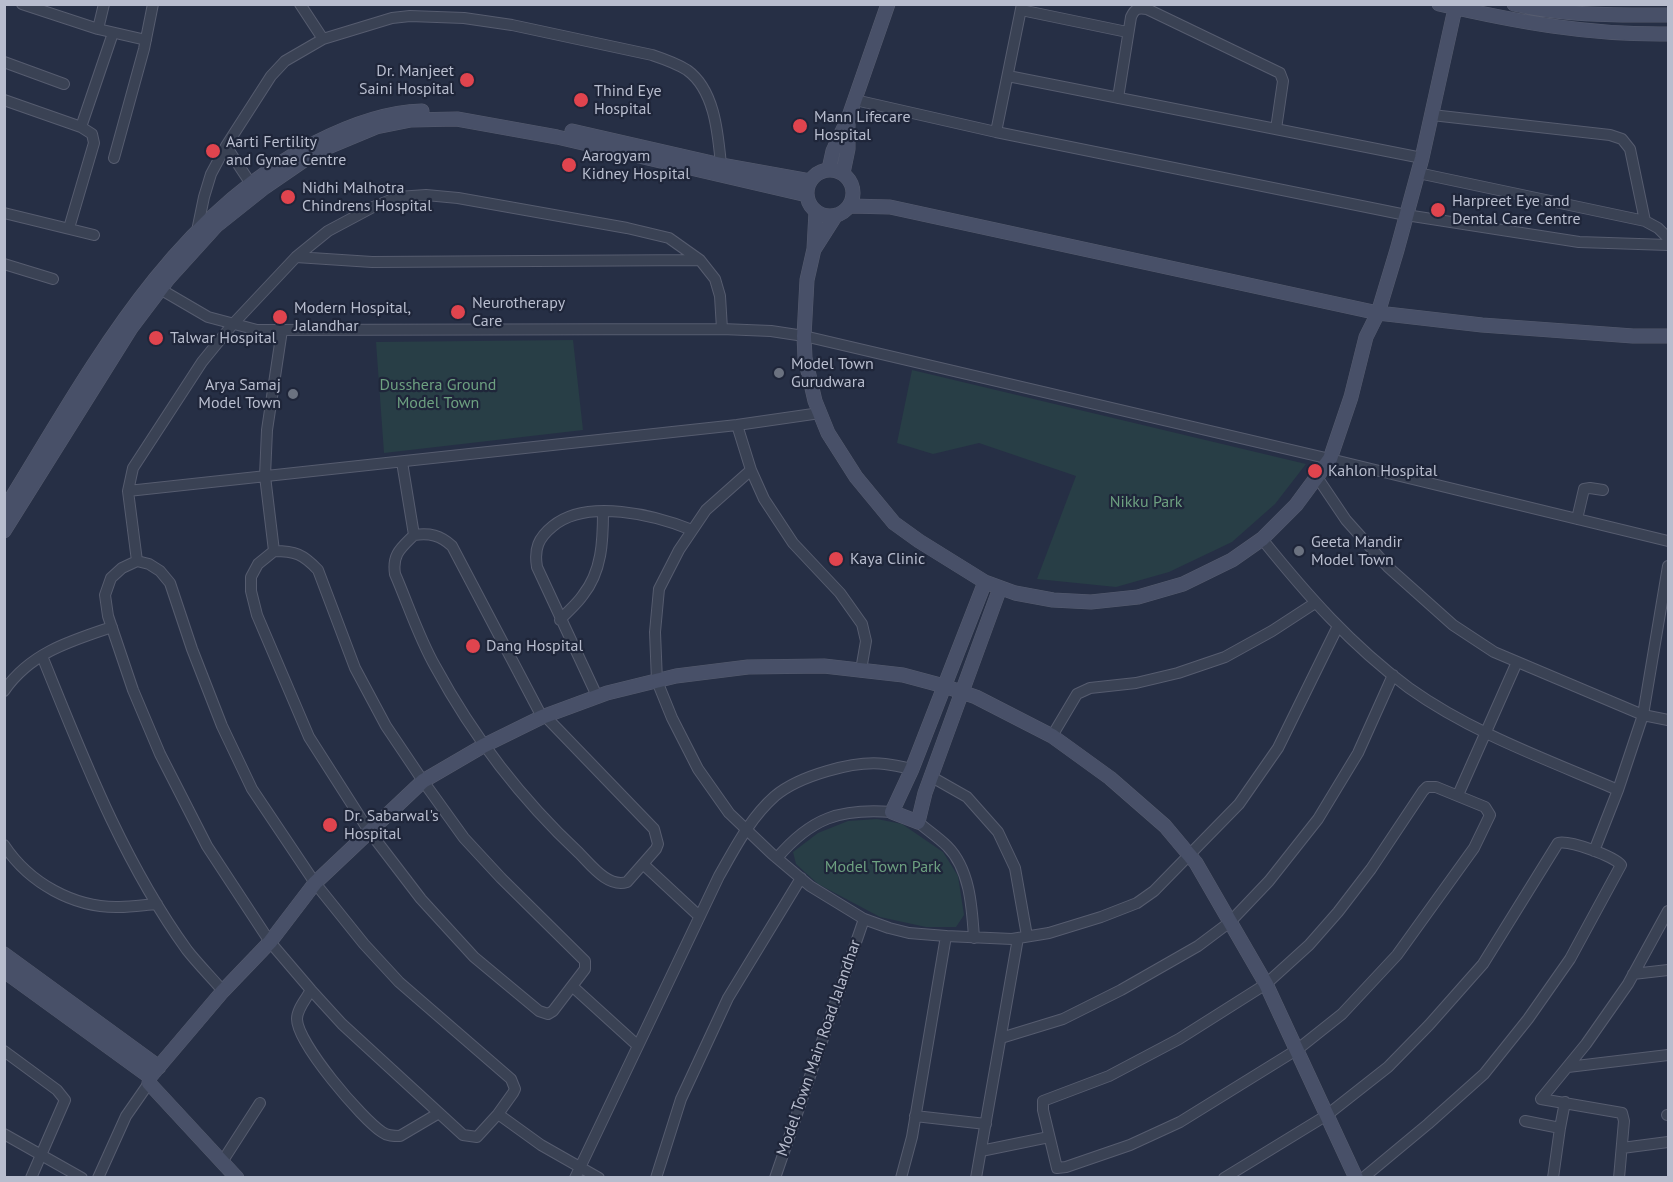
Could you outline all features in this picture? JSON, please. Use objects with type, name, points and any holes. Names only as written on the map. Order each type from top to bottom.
[{"type":"street","points":[[22,4],[98,29],[146,40]]},
{"type":"street","points":[[98,29],[104,4]]},
{"type":"street","points":[[114,158],[146,40],[153,4]]},
{"type":"street","points":[[300,4],[323,39]]},
{"type":"street","points":[[410,4],[410,16]]},
{"type":"street","points":[[829,169],[833,151],[848,119],[888,4]]},
{"type":"street","points":[[1439,4],[1519,22],[1584,31],[1668,34]]},
{"type":"street","points":[[1514,4],[1533,9],[1603,15],[1668,15]]},
{"type":"street","points":[[816,212],[814,249],[807,280],[804,336],[805,358],[815,401],[828,434],[856,477],[894,523],[985,582],[1015,594],[1053,600],[1091,602],[1138,597],[1183,584],[1232,560],[1262,539],[1296,505],[1330,459],[1351,397],[1366,337],[1378,313],[1418,173],[1456,6]]},
{"type":"street","points":[[996,132],[1022,7],[1127,32]]},
{"type":"street","points":[[1118,98],[1127,32],[1134,11],[1138,8],[1147,9],[1280,73],[1283,81],[1276,129]]},
{"type":"street","points":[[197,231],[204,197],[226,146],[285,60],[323,39],[371,23],[410,16],[464,18],[512,25],[652,55],[674,62],[689,72],[711,105],[716,121],[721,165]]},
{"type":"street","points":[[81,127],[113,33]]},
{"type":"street","points":[[4,62],[63,84]]},
{"type":"street","points":[[1008,76],[1422,158]]},
{"type":"street","points":[[4,100],[81,127],[92,134],[94,142],[69,228]]},
{"type":"street","points":[[855,100],[996,132],[1406,215],[1579,242],[1668,245]]},
{"type":"street","points":[[4,510],[121,325],[163,269],[197,231],[227,203],[289,156],[344,128],[400,111],[455,111],[507,118],[721,165],[808,188]]},
{"type":"street","points":[[1432,115],[1610,135],[1622,139],[1629,149],[1646,221]]},
{"type":"street","points":[[843,173],[848,149],[848,119]]},
{"type":"street","points":[[4,531],[131,328],[160,289],[216,226],[265,187],[316,152],[376,127],[411,120],[457,120],[518,129],[808,188]]},
{"type":"street","points":[[226,146],[252,184]]},
{"type":"street","points":[[829,169],[843,173],[852,184],[854,191],[850,206],[845,211],[830,216],[816,212],[808,201],[808,188],[815,175],[829,169]]},
{"type":"street","points":[[1418,173],[1646,221],[1663,227],[1668,237]]},
{"type":"street","points":[[854,191],[890,207]]},
{"type":"street","points":[[137,561],[129,491],[133,468],[202,362],[233,324],[296,257],[328,231],[373,207],[398,197],[426,195],[458,198],[669,238],[700,260],[715,279],[720,296],[722,329]]},
{"type":"street","points":[[850,206],[890,207],[1378,313],[1482,325],[1633,336],[1668,336]]},
{"type":"street","points":[[4,213],[94,235]]},
{"type":"street","points":[[814,249],[836,215]]},
{"type":"street","points":[[296,257],[372,262],[700,260]]},
{"type":"street","points":[[4,264],[53,279]]},
{"type":"street","points":[[160,289],[208,317],[256,330],[722,329],[771,331],[804,336],[1330,459],[1668,542]]},
{"type":"street","points":[[274,551],[265,476],[267,430],[282,330]]},
{"type":"street","points":[[129,491],[737,425],[820,413]]},
{"type":"street","points":[[737,425],[751,470],[764,499],[793,543],[840,593],[862,624],[866,641],[861,670]]},
{"type":"street","points":[[402,462],[414,535]]},
{"type":"street","points":[[751,470],[706,510],[678,550],[659,589],[655,632],[657,681],[672,718],[698,769],[729,813],[801,878],[864,919],[909,933],[975,938],[1023,937],[1049,933],[1137,903],[1154,891],[1239,804],[1278,748],[1337,628]]},
{"type":"street","points":[[1317,477],[1346,520],[1388,567],[1453,626],[1494,652],[1643,715],[1668,720]]},
{"type":"street","points":[[1577,519],[1584,489],[1603,490]]},
{"type":"street","points":[[560,620],[585,594],[594,574],[603,542],[603,512]]},
{"type":"street","points":[[597,696],[537,567],[535,554],[538,543],[546,531],[561,519],[579,513],[642,514],[692,530]]},
{"type":"street","points":[[427,533],[441,537],[453,546],[544,717],[654,829],[658,844],[627,882],[621,884],[613,882],[598,872],[550,827],[483,746],[434,665],[395,574],[394,564],[398,551],[414,535],[427,533]]},
{"type":"street","points":[[1262,539],[1337,628],[1411,689],[1523,750],[1618,790]]},
{"type":"street","points":[[274,551],[293,551],[308,559],[318,570],[355,668],[386,726],[423,781],[464,838],[501,878],[583,957],[585,969],[553,1011],[548,1014],[539,1011],[474,957],[421,899],[369,831],[309,736],[257,615],[251,591],[251,577],[258,564],[274,551]]},
{"type":"street","points":[[137,561],[149,564],[160,571],[170,583],[192,650],[222,726],[252,789],[315,883],[364,944],[399,982],[511,1079],[515,1089],[513,1093],[477,1137],[463,1135],[438,1113],[342,1024],[310,990],[270,942],[207,846],[160,754],[133,690],[112,627],[105,595],[111,578],[122,568],[137,561]]},
{"type":"street","points":[[1594,851],[1618,790],[1643,715],[1668,566]]},
{"type":"street","points":[[892,812],[912,769],[985,582]]},
{"type":"street","points":[[918,822],[930,776],[1000,588]]},
{"type":"street","points":[[1052,736],[1077,694],[1090,688],[1136,683],[1178,673],[1225,657],[1272,631],[1315,603]]},
{"type":"street","points":[[4,691],[18,673],[60,644],[112,627]]},
{"type":"street","points":[[42,656],[91,776],[123,845],[157,904],[189,952],[223,991]]},
{"type":"street","points":[[1458,795],[1517,662]]},
{"type":"street","points":[[98,1178],[126,1116],[153,1075],[223,991],[270,942],[315,883],[423,781],[483,746],[544,717],[597,696],[676,676],[748,667],[824,666],[903,675],[976,697],[1052,736],[1110,778],[1165,826],[1196,863],[1266,984],[1356,1178]]},
{"type":"street","points":[[1001,1038],[1063,1019],[1121,990],[1198,946],[1230,922],[1269,881],[1318,819],[1358,753],[1393,675]]},
{"type":"street","points":[[578,1172],[718,876],[746,830],[775,796],[798,782],[864,764],[884,764],[912,769]]},
{"type":"street","points":[[930,776],[967,797],[998,832],[1015,868],[1023,937],[1001,1038],[976,1178]]},
{"type":"street","points":[[1427,787],[1436,787],[1485,807],[1490,815],[1474,848],[1397,955],[1342,1014],[1298,1049],[1180,1122],[1130,1145],[1061,1168],[1055,1165],[1042,1110],[1043,1101],[1119,1071],[1179,1039],[1266,984],[1309,945],[1338,912],[1371,869],[1427,787]]},
{"type":"street","points":[[777,858],[791,842],[811,827],[836,814],[868,810],[892,812],[918,822],[948,847],[959,862],[967,882],[975,938]]},
{"type":"street","points":[[1224,1178],[1327,1115],[1388,1067],[1483,964],[1558,843],[1570,843],[1615,859],[1621,865],[1620,870],[1570,959],[1484,1074],[1363,1178]]},
{"type":"street","points":[[4,845],[15,861],[42,884],[69,898],[95,905],[118,907],[157,904]]},
{"type":"street","points":[[643,864],[699,916]]},
{"type":"street","points":[[656,1178],[681,1099],[728,998],[801,878]]},
{"type":"street","points":[[1619,1178],[1624,1116],[1622,1113],[1541,1099],[1586,1044],[1634,974],[1668,911]]},
{"type":"street","name":"Model Town Main Road Jalandhar","points":[[775,1178],[864,919]]},
{"type":"street","points":[[901,1178],[915,1116],[946,936]]},
{"type":"street","points":[[4,954],[153,1075],[237,1178]]},
{"type":"street","points":[[4,970],[153,1075]]},
{"type":"street","points":[[1634,974],[1668,970]]},
{"type":"street","points":[[572,986],[637,1045]]},
{"type":"street","points":[[310,990],[299,1011],[297,1020],[299,1027],[318,1063],[343,1093],[382,1132],[400,1136],[438,1113]]},
{"type":"street","points":[[4,1051],[57,1090],[65,1100],[31,1178]]},
{"type":"street","points":[[1568,1067],[1668,1055]]},
{"type":"street","points":[[1553,1178],[1566,1102]]},
{"type":"street","points":[[222,1162],[260,1103]]},
{"type":"street","points":[[498,1114],[578,1172],[599,1178]]},
{"type":"street","points":[[915,1116],[986,1124]]},
{"type":"street","points":[[1525,1121],[1560,1128]]},
{"type":"street","points":[[4,1134],[77,1176]]},
{"type":"street","points":[[981,1151],[1049,1137]]},
{"type":"street","points":[[1622,1148],[1668,1142]]},
{"type":"green space","name":"Dusshera Ground Model Town","points":[[573,340],[583,430],[384,453],[376,342]]},
{"type":"green space","name":"Nikku Park","points":[[912,370],[1306,464],[1275,504],[1232,542],[1169,572],[1116,587],[1037,579],[1076,476],[979,443],[933,454],[897,443]]},
{"type":"green space","name":"Model Town Park","points":[[877,819],[902,824],[943,852],[958,876],[964,915],[956,927],[926,927],[880,917],[818,884],[796,864],[793,852],[818,833],[848,821]]},
{"type":"place","name":"Dr. Manjeet Saini Hospital","points":[[467,80]]},
{"type":"place","name":"Thind Eye Hospital","points":[[581,100]]},
{"type":"place","name":"Mann Lifecare Hospital","points":[[800,126]]},
{"type":"place","name":"Aarti Fertility and Gynae Centre","points":[[213,151]]},
{"type":"place","name":"Aarogyam Kidney Hospital","points":[[569,165]]},
{"type":"place","name":"Nidhi Malhotra Chindrens Hospital","points":[[288,197]]},
{"type":"place","name":"Harpreet Eye and Dental Care Centre","points":[[1438,210]]},
{"type":"place","name":"Neurotherapy Care","points":[[458,312]]},
{"type":"place","name":"Modern Hospital, Jalandhar","points":[[280,317]]},
{"type":"place","name":"Talwar Hospital","points":[[156,338]]},
{"type":"place","name":"Model Town Gurudwara","points":[[779,373]]},
{"type":"place","name":"Arya Samaj Model Town","points":[[293,394]]},
{"type":"place","name":"Kahlon Hospital","points":[[1315,471]]},
{"type":"place","name":"Geeta Mandir Model Town","points":[[1299,551]]},
{"type":"place","name":"Kaya Clinic","points":[[836,559]]},
{"type":"place","name":"Dang Hospital","points":[[473,646]]},
{"type":"place","name":"Dr. Sabarwal's Hospital","points":[[330,825]]}]
